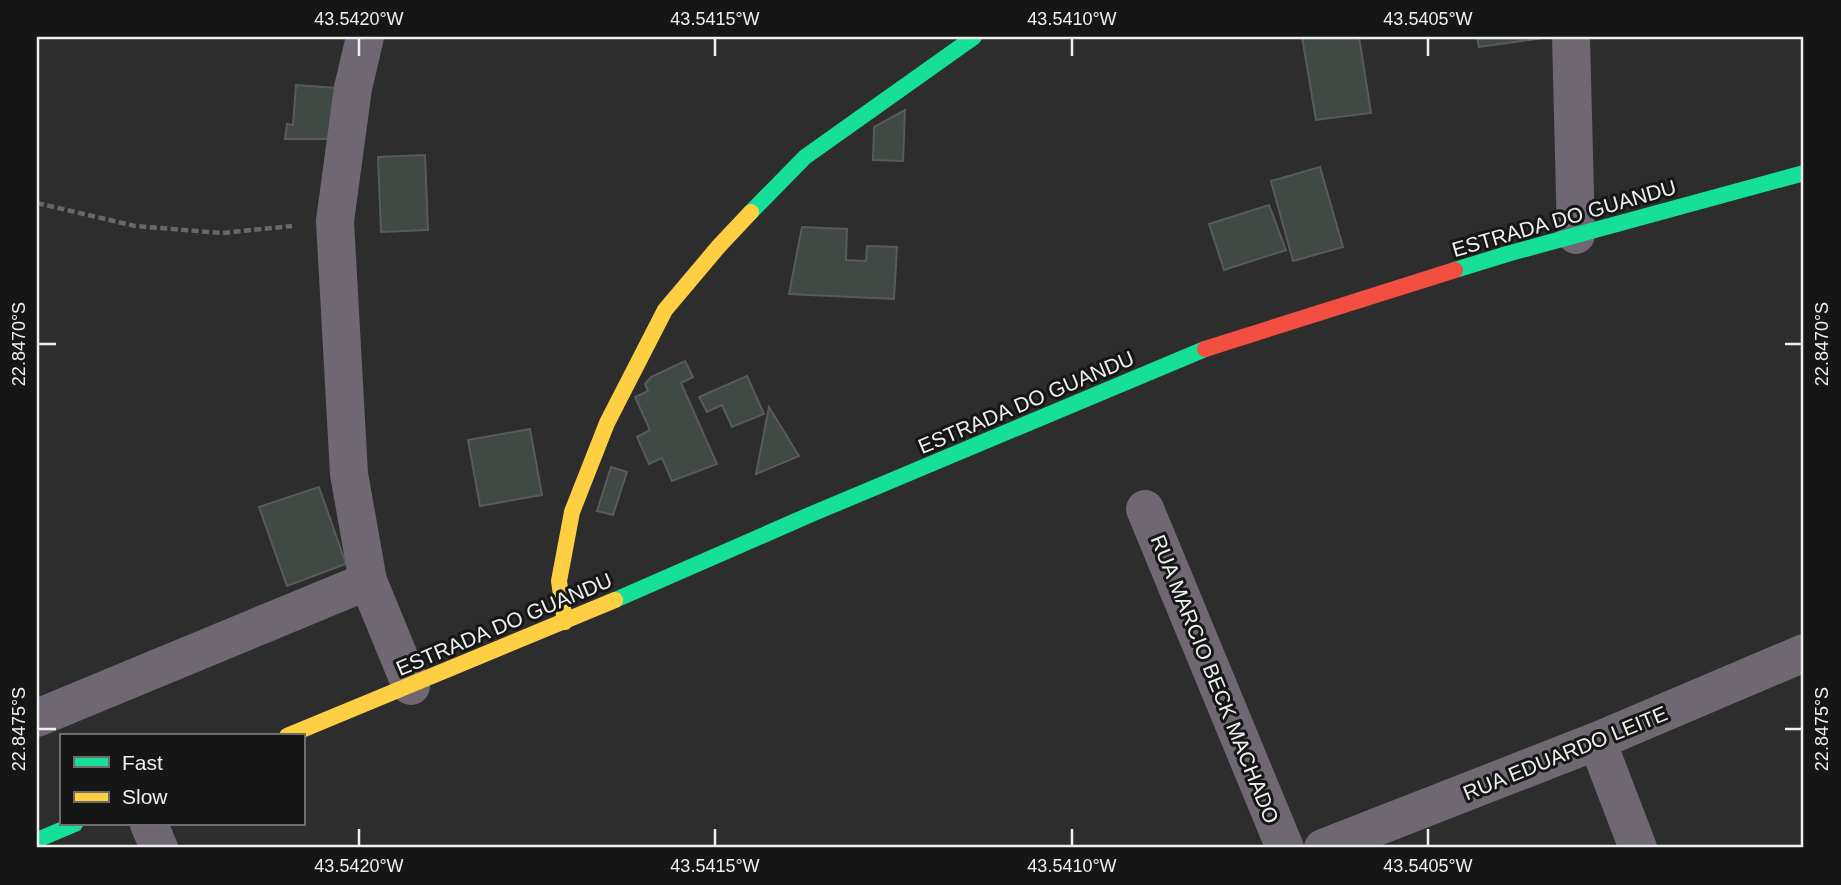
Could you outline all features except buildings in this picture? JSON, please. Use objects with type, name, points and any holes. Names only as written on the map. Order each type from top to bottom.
[{"type":"street","points":[[365,37],[353,88],[335,221],[349,474],[368,581],[411,686]]},
{"type":"street","points":[[565,622],[559,581],[572,512],[607,423],[665,310],[719,246],[805,157],[974,37]]},
{"type":"street","points":[[1571,37],[1576,235]]},
{"type":"street","name":"ESTRADA DO GUANDU","points":[[292,734],[565,622],[814,513],[1208,348],[1507,254],[1804,173]]},
{"type":"street","name":"RUA MARCIO BECK MACHADO","points":[[1145,509],[1284,848]]},
{"type":"street","points":[[37,718],[368,581]]},
{"type":"street","name":"RUA EDUARDO LEITE","points":[[1323,848],[1597,741],[1804,653]]},
{"type":"street","points":[[1597,741],[1638,848]]},
{"type":"street","points":[[37,840],[70,826]]},
{"type":"street","points":[[150,826],[159,848]]},
{"type":"path","points":[[37,203],[135,226],[222,233],[335,221]]},
{"type":"traffic: fast","points":[[751,212],[805,157],[974,37]]},
{"type":"traffic: fast","points":[[1455,270],[1804,173]]},
{"type":"traffic: fast","points":[[615,600],[814,513],[1205,349]]},
{"type":"traffic: fast","points":[[37,840],[70,826]]},
{"type":"traffic: slow","points":[[565,622],[559,581],[572,512],[607,423],[665,310],[751,212]]},
{"type":"traffic: slow","points":[[292,734],[615,600]]},
{"type":"traffic: jam","points":[[1205,349],[1455,270]]}]
